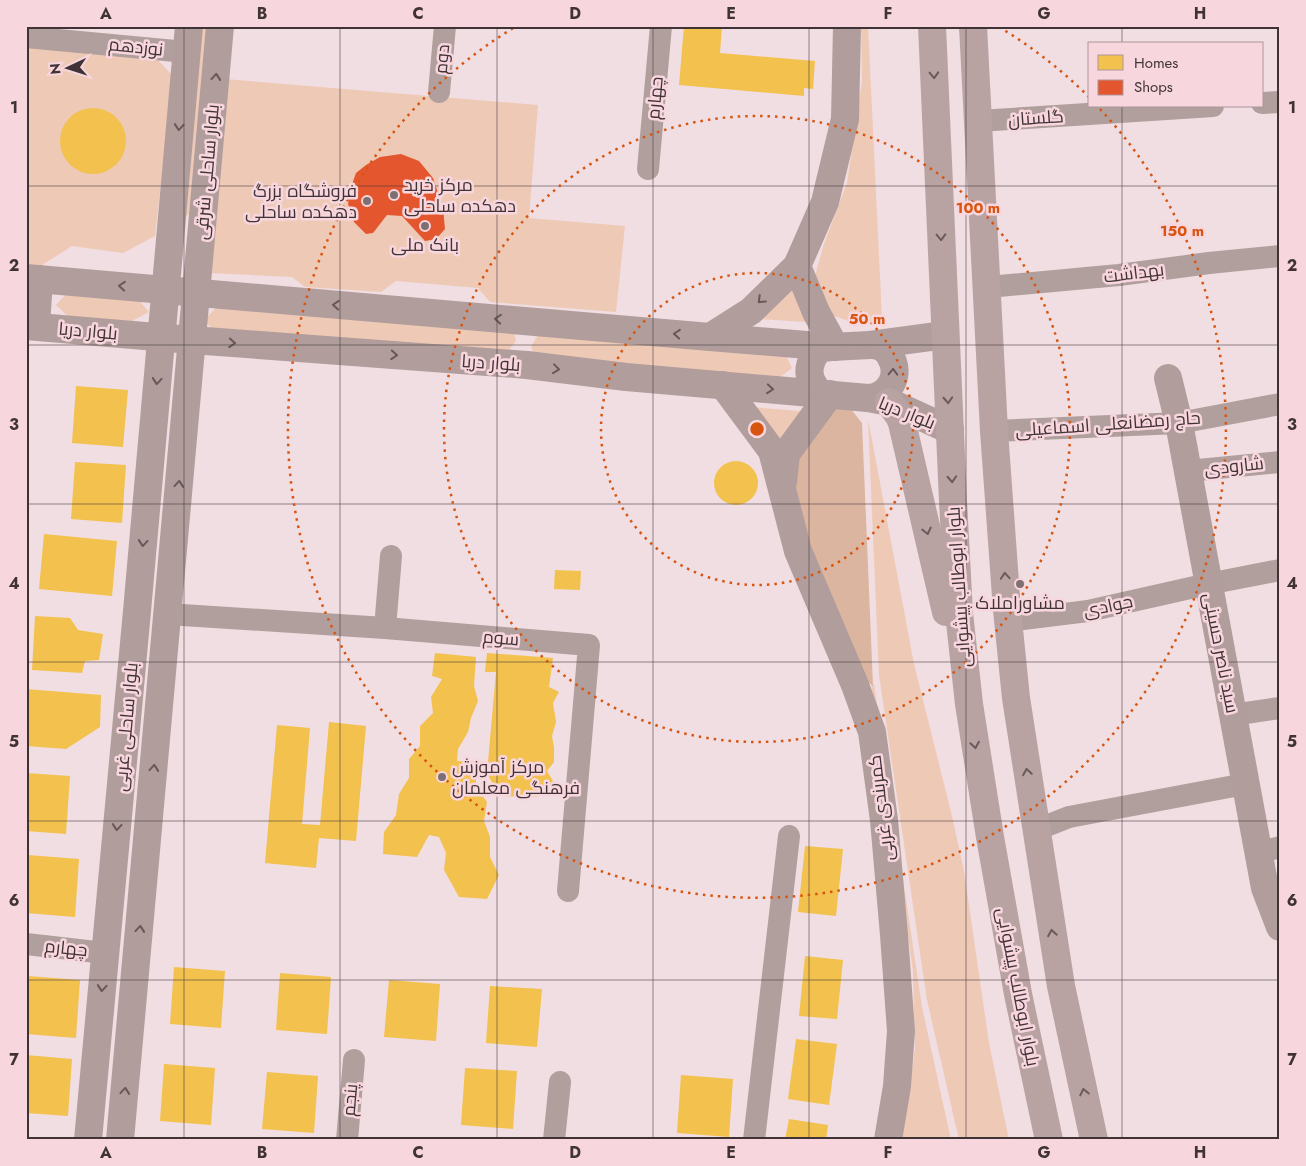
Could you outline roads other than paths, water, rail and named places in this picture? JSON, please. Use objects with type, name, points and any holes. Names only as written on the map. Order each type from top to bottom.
[{"type":"highway","name":"بلوار ابوطالب پیشوایی","points":[[932,26],[959,613],[971,714],[990,837],[1016,984],[1049,1140]]},
{"type":"highway","points":[[973,26],[994,431],[1008,621],[1016,698],[1061,986],[1094,1140]]},
{"type":"highway","points":[[879,400],[899,416],[902,423],[971,714]]},
{"type":"street","name":"بلوار ساحلی شرقی","points":[[194,317],[220,26]]},
{"type":"street","name":"دوم","points":[[439,92],[445,26]]},
{"type":"street","name":"چهارم","points":[[648,169],[661,26]]},
{"type":"street","points":[[710,337],[750,310],[796,266],[826,202],[845,119],[847,26]]},
{"type":"street","name":"نوزدهم","points":[[26,37],[187,39]]},
{"type":"street","name":"بلوار ساحلی شرقی","points":[[163,314],[187,39]]},
{"type":"street","points":[[1264,103],[1280,102]]},
{"type":"street","name":"گلستان","points":[[978,121],[1182,108]]},
{"type":"street","name":"بهداشت","points":[[988,287],[1120,275],[1280,256]]},
{"type":"street","points":[[782,491],[786,454],[826,394],[816,389],[811,381],[809,372],[811,363],[814,355],[819,350],[833,347],[796,266]]},
{"type":"street","name":"بلوار دریا","points":[[33,278],[163,314],[626,377],[879,400],[950,430]]},
{"type":"street","points":[[31,326],[33,278]]},
{"type":"street","name":"بلوار دریا","points":[[31,326],[163,314],[194,317],[531,322],[833,347],[870,345],[946,336]]},
{"type":"street","name":"بلوار ساحلی غربی","points":[[88,1140],[163,314]]},
{"type":"street","name":"بلوار ساحلی غربی","points":[[120,1140],[194,317]]},
{"type":"street","points":[[527,365],[531,322]]},
{"type":"street","points":[[870,345],[879,346],[887,351],[895,368],[894,378],[890,386],[876,398],[879,400]]},
{"type":"street","name":"سید ناصر حسینی","points":[[1168,378],[1179,423],[1245,784],[1269,850],[1265,888],[1280,927]]},
{"type":"street","name":"کمربندی غربی","points":[[723,385],[772,451],[798,551],[855,684],[872,732],[884,820],[901,1031],[897,1086],[888,1140]]},
{"type":"street","name":"حاج رمضانعلی اسماعیلی","points":[[994,431],[1179,423],[1280,404]]},
{"type":"street","name":"شارودی","points":[[1188,471],[1280,462]]},
{"type":"street","points":[[385,628],[391,556]]},
{"type":"street","name":"جوادی","points":[[1008,621],[1088,611],[1280,570]]},
{"type":"street","points":[[137,611],[167,614]]},
{"type":"street","name":"سوم","points":[[167,614],[385,628],[589,645],[568,890]]},
{"type":"street","points":[[1232,715],[1280,708]]},
{"type":"street","points":[[1036,830],[1069,817],[1245,784]]},
{"type":"street","points":[[754,1140],[789,836]]},
{"type":"street","name":"چهارم","points":[[26,944],[105,952]]},
{"type":"street","name":"پنجم","points":[[347,1140],[354,1060]]},
{"type":"street","points":[[554,1140],[560,1082]]},
{"type":"place","name":"مرکز خرید دهکده ساحلی","points":[[394,195]]},
{"type":"place","name":"فروشگاه بزرگ دهکده ساحلی","points":[[367,201]]},
{"type":"place","name":"بانک ملی","points":[[425,226]]},
{"type":"place","name":"مشاوراملاک","points":[[1020,584]]},
{"type":"place","name":"مرکز آموزش فرهنگی معلمان","points":[[442,777]]}]
